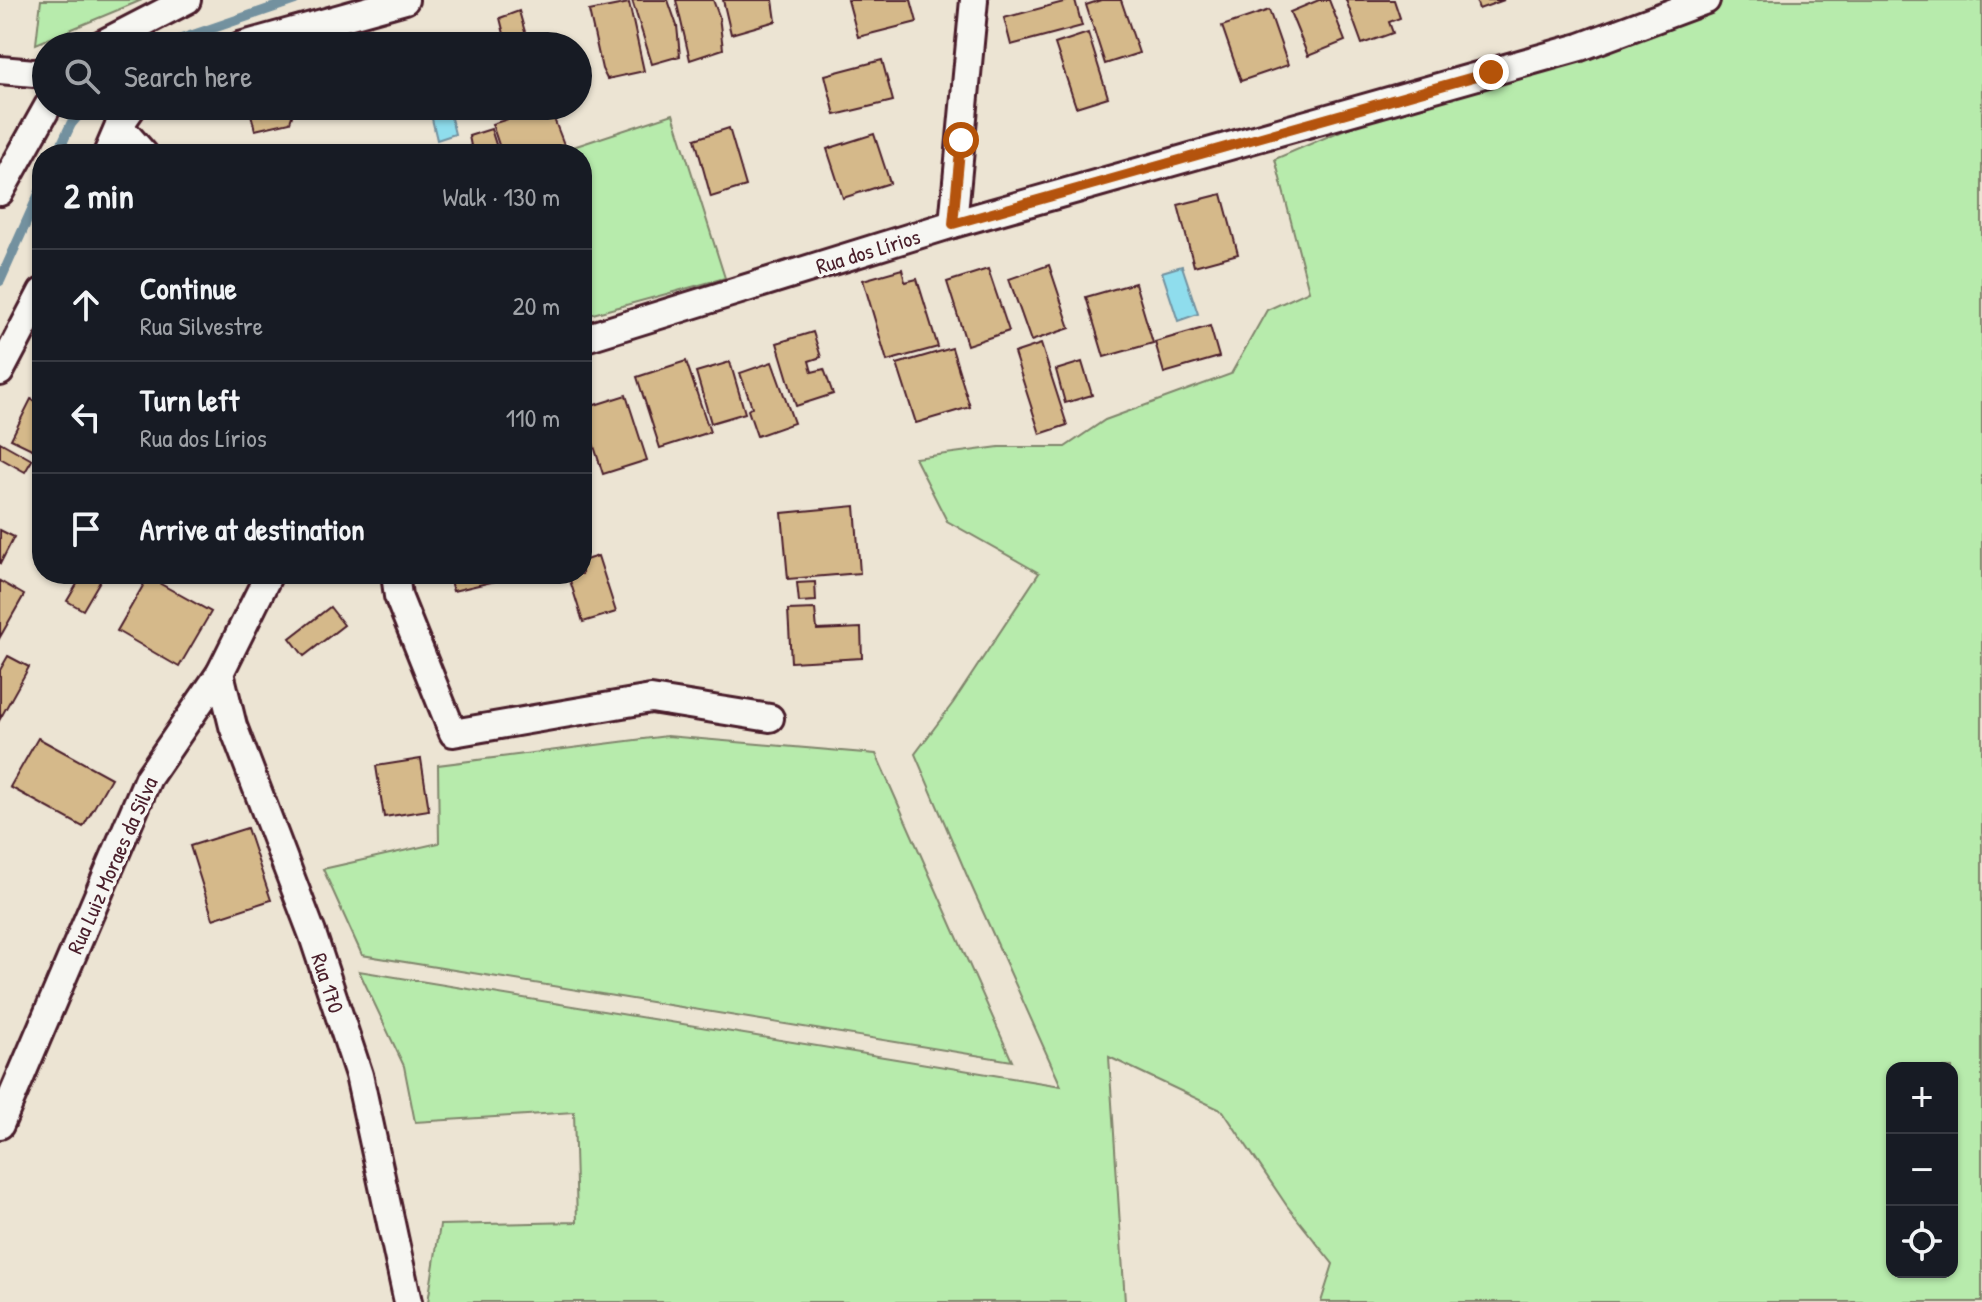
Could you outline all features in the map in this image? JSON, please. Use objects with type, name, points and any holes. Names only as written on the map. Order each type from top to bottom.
[{"type":"street","points":[[125,32],[187,0]]},
{"type":"street","points":[[290,32],[405,0]]},
{"type":"street","points":[[953,224],[974,0]]},
{"type":"street","name":"Rua dos Lírios","points":[[592,336],[953,224],[1580,47],[1706,0]]},
{"type":"street","points":[[0,70],[32,73]]},
{"type":"street","points":[[0,192],[40,120]]},
{"type":"street","points":[[112,144],[124,120]]},
{"type":"street","points":[[128,120],[139,144]]},
{"type":"street","points":[[0,372],[8,341],[32,306]]},
{"type":"street","name":"Rua Luiz Moraes da Silva","points":[[0,1125],[148,778],[220,673],[264,584]]},
{"type":"street","points":[[396,584],[398,596],[453,733],[651,699],[770,718]]},
{"type":"street","name":"Rua 170","points":[[220,673],[233,726],[312,933],[359,1075],[408,1302]]},
{"type":"green space","points":[[41,0],[142,0],[65,32],[37,32]]},
{"type":"green space","points":[[1673,0],[1982,0],[1982,1302],[1321,1302],[1333,1264],[1287,1206],[1223,1111],[1109,1057],[1125,1302],[428,1302],[440,1225],[577,1222],[574,1112],[415,1122],[404,1066],[359,971],[1061,1086],[915,754],[953,703],[1039,573],[947,521],[915,458],[999,447],[1065,447],[1105,420],[1231,374],[1267,310],[1309,291],[1275,159],[1439,89]]},
{"type":"green space","points":[[673,114],[725,278],[592,314],[592,144],[582,144]]},
{"type":"green space","points":[[667,736],[876,754],[1012,1061],[362,955],[323,869],[439,843],[438,765]]},
{"type":"water","points":[[432,120],[452,120],[455,134],[437,140]]},
{"type":"water","points":[[1182,266],[1198,314],[1178,321],[1162,272]]},
{"type":"building","points":[[632,0],[668,0],[677,26],[680,56],[652,64]]},
{"type":"building","points":[[676,0],[713,0],[719,16],[723,49],[690,60]]},
{"type":"building","points":[[723,0],[773,0],[776,21],[731,34]]},
{"type":"building","points":[[848,0],[911,0],[917,22],[858,37]]},
{"type":"building","points":[[1075,0],[1082,26],[1011,45],[1004,18]]},
{"type":"building","points":[[1101,0],[1121,0],[1139,53],[1105,64],[1086,5]]},
{"type":"building","points":[[1319,0],[1329,0],[1345,41],[1308,56],[1290,12]]},
{"type":"building","points":[[1346,0],[1394,0],[1400,18],[1389,22],[1393,33],[1362,44]]},
{"type":"building","points":[[1476,0],[1504,0],[1479,9]]},
{"type":"building","points":[[629,3],[644,71],[607,79],[589,11]]},
{"type":"building","points":[[1269,10],[1288,65],[1241,81],[1222,26]]},
{"type":"building","points":[[519,11],[525,32],[504,32],[500,18]]},
{"type":"building","points":[[1088,33],[1108,97],[1076,107],[1055,44]]},
{"type":"building","points":[[882,60],[893,101],[835,115],[825,75]]},
{"type":"building","points":[[252,120],[291,120],[290,122],[255,130]]},
{"type":"building","points":[[505,120],[554,120],[564,144],[499,144],[492,124]]},
{"type":"building","points":[[729,128],[746,186],[711,197],[695,139]]},
{"type":"building","points":[[491,129],[496,144],[471,144],[469,136]]},
{"type":"building","points":[[874,134],[890,183],[843,198],[827,149]]},
{"type":"building","points":[[1222,194],[1238,254],[1194,266],[1178,205]]},
{"type":"building","points":[[1049,265],[1070,328],[1031,341],[1009,279]]},
{"type":"building","points":[[902,269],[905,282],[917,279],[938,347],[887,361],[863,280]]},
{"type":"building","points":[[988,269],[1009,331],[967,345],[947,282]]},
{"type":"building","points":[[1135,283],[1153,343],[1104,357],[1086,297]]},
{"type":"building","points":[[1210,326],[1219,357],[1164,373],[1155,342]]},
{"type":"building","points":[[813,332],[821,357],[809,361],[812,372],[824,369],[833,394],[796,406],[777,343]]},
{"type":"building","points":[[1041,344],[1067,425],[1040,434],[1014,353]]},
{"type":"building","points":[[952,348],[970,407],[916,423],[897,364]]},
{"type":"building","points":[[686,361],[710,432],[660,448],[637,377]]},
{"type":"building","points":[[730,362],[745,413],[711,423],[696,372]]},
{"type":"building","points":[[772,362],[794,423],[757,436],[748,410],[752,407],[740,373]]},
{"type":"building","points":[[1082,362],[1092,395],[1065,403],[1056,370]]},
{"type":"building","points":[[626,395],[647,460],[603,474],[592,440],[592,406]]},
{"type":"building","points":[[31,399],[32,449],[11,439]]},
{"type":"building","points":[[0,442],[32,460],[25,472],[0,458]]},
{"type":"building","points":[[855,506],[860,573],[788,579],[782,513]]},
{"type":"building","points":[[0,530],[14,537],[0,564]]},
{"type":"building","points":[[598,556],[616,612],[583,622],[571,584],[592,584],[592,558]]},
{"type":"building","points":[[0,581],[24,595],[0,637]]},
{"type":"building","points":[[815,582],[816,601],[799,602],[797,583]]},
{"type":"building","points":[[77,584],[98,584],[83,610],[67,601]]},
{"type":"building","points":[[144,584],[161,584],[211,612],[179,667],[117,631]]},
{"type":"building","points":[[451,584],[483,584],[453,591]]},
{"type":"building","points":[[330,607],[344,625],[304,656],[290,638]]},
{"type":"building","points":[[815,609],[817,630],[861,628],[862,658],[791,662],[788,610]]},
{"type":"building","points":[[8,656],[29,667],[0,719],[0,670]]},
{"type":"building","points":[[38,738],[111,778],[83,827],[10,787]]},
{"type":"building","points":[[421,759],[429,810],[384,817],[376,766]]},
{"type":"building","points":[[247,828],[271,900],[213,919],[190,846]]},
{"type":"waterway","points":[[202,32],[295,0]]},
{"type":"waterway","points":[[62,144],[74,120]]},
{"type":"waterway","points":[[0,281],[32,209]]},
{"type":"route","points":[[961,140],[953,224],[1491,72]]}]
